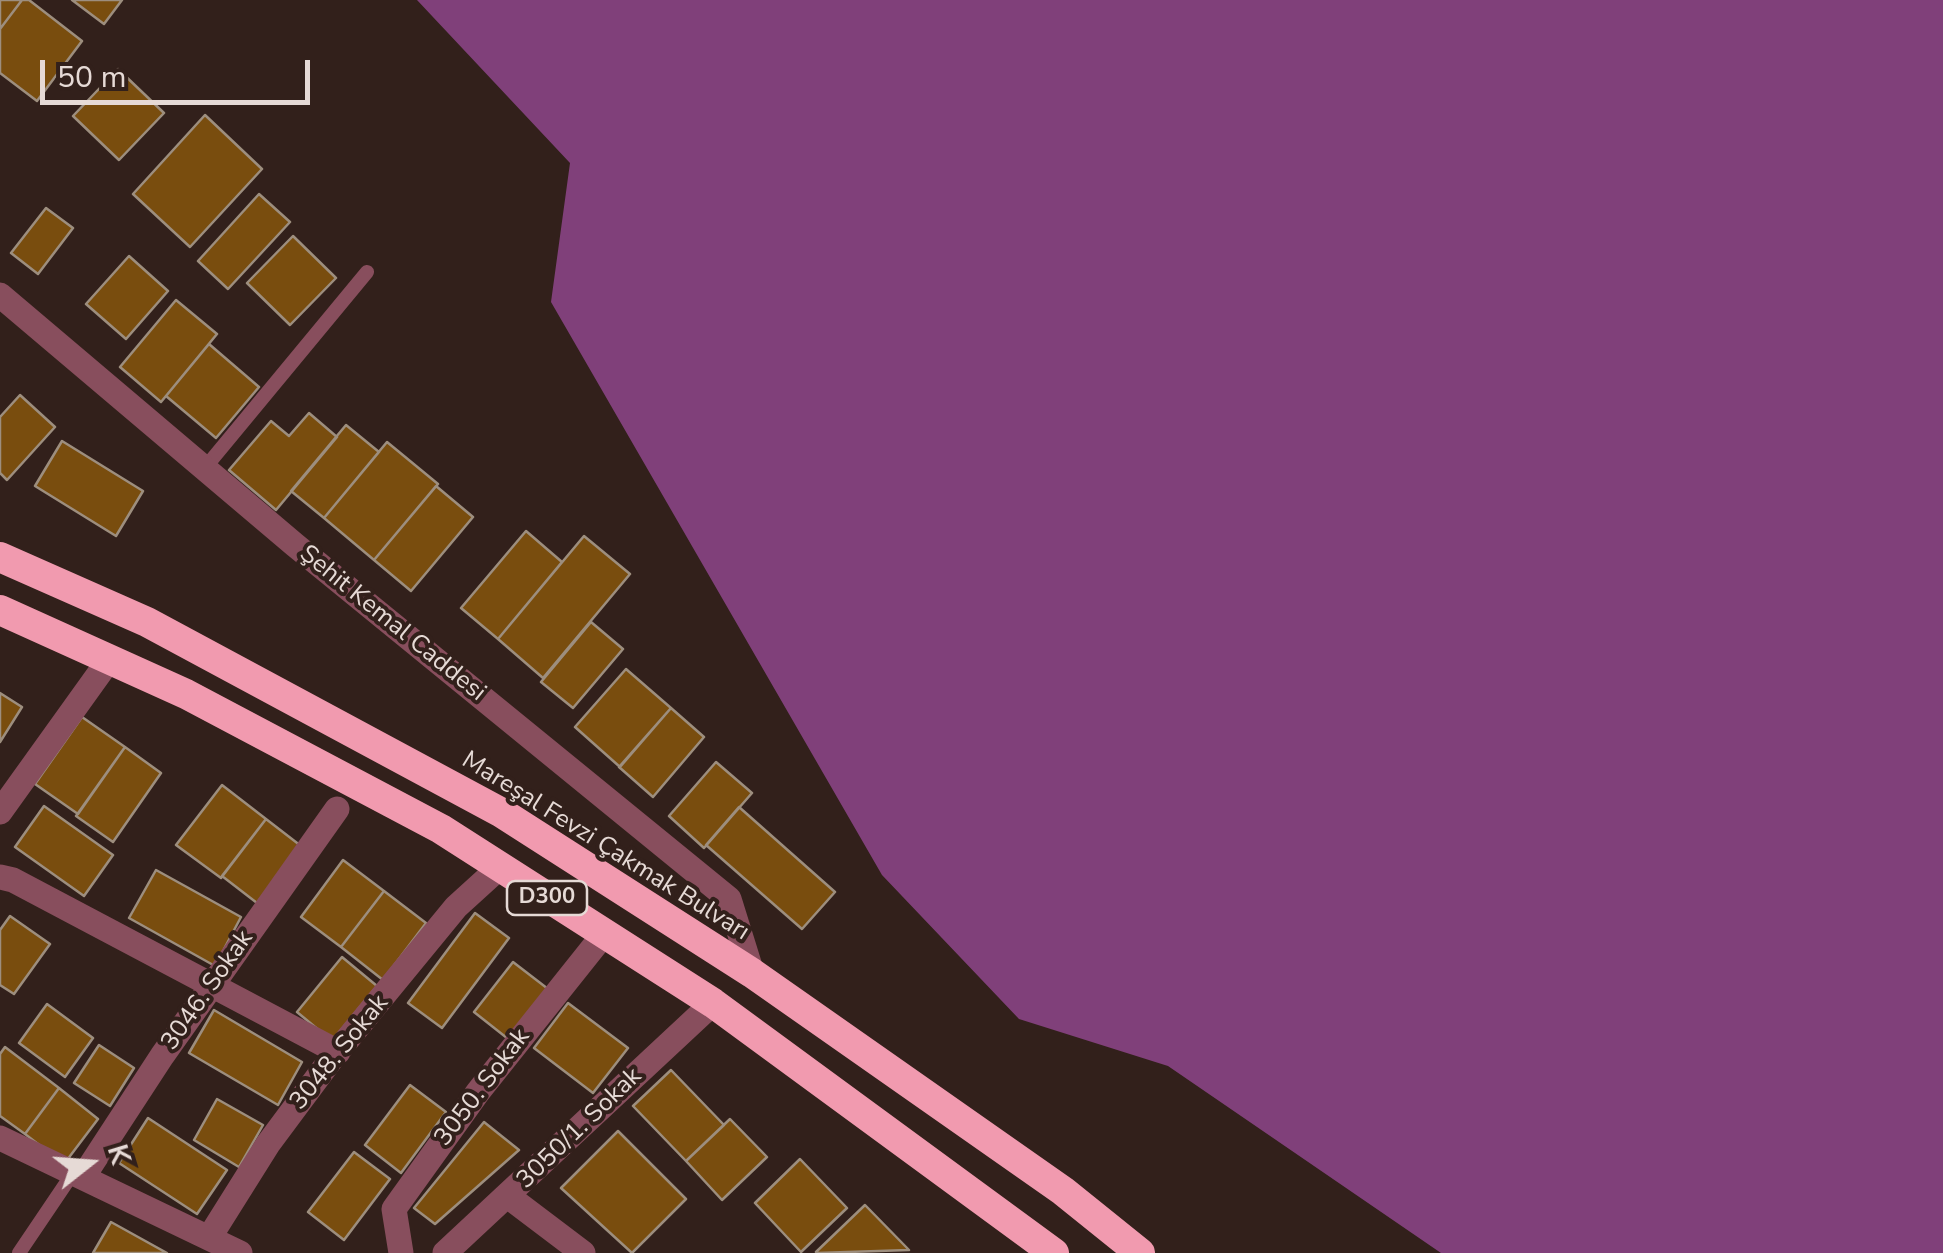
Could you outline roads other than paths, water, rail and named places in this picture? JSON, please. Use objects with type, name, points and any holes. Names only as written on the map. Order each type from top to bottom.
[{"type":"highway","name":"Mareşal Fevzi Çakmak Bulvarı","points":[[0,556],[147,622],[502,813],[752,973],[1063,1192],[1140,1253]]},
{"type":"highway","name":"D300","points":[[0,610],[186,694],[440,830],[713,1003],[1054,1253]]},
{"type":"street","name":"Şehit Kemal Caddesi","points":[[0,295],[204,469],[729,899],[752,973]]},
{"type":"street","points":[[0,812],[109,660]]},
{"type":"street","name":"3046. Sokak","points":[[78,1175],[337,809]]},
{"type":"street","name":"3048. Sokak","points":[[204,1246],[268,1144],[338,1052],[456,907],[500,868]]},
{"type":"street","points":[[0,877],[338,1052]]},
{"type":"street","name":"3050. Sokak","points":[[402,1253],[394,1209],[478,1092],[604,934]]},
{"type":"street","name":"3050/1. Sokak","points":[[445,1253],[713,1003]]},
{"type":"street","points":[[0,1138],[78,1175],[204,1246],[240,1253]]},
{"type":"street","points":[[509,1197],[582,1253]]},
{"type":"lane","points":[[204,469],[367,272]]},
{"type":"lane","name":"3046. Sokak","points":[[18,1253],[78,1175]]}]
